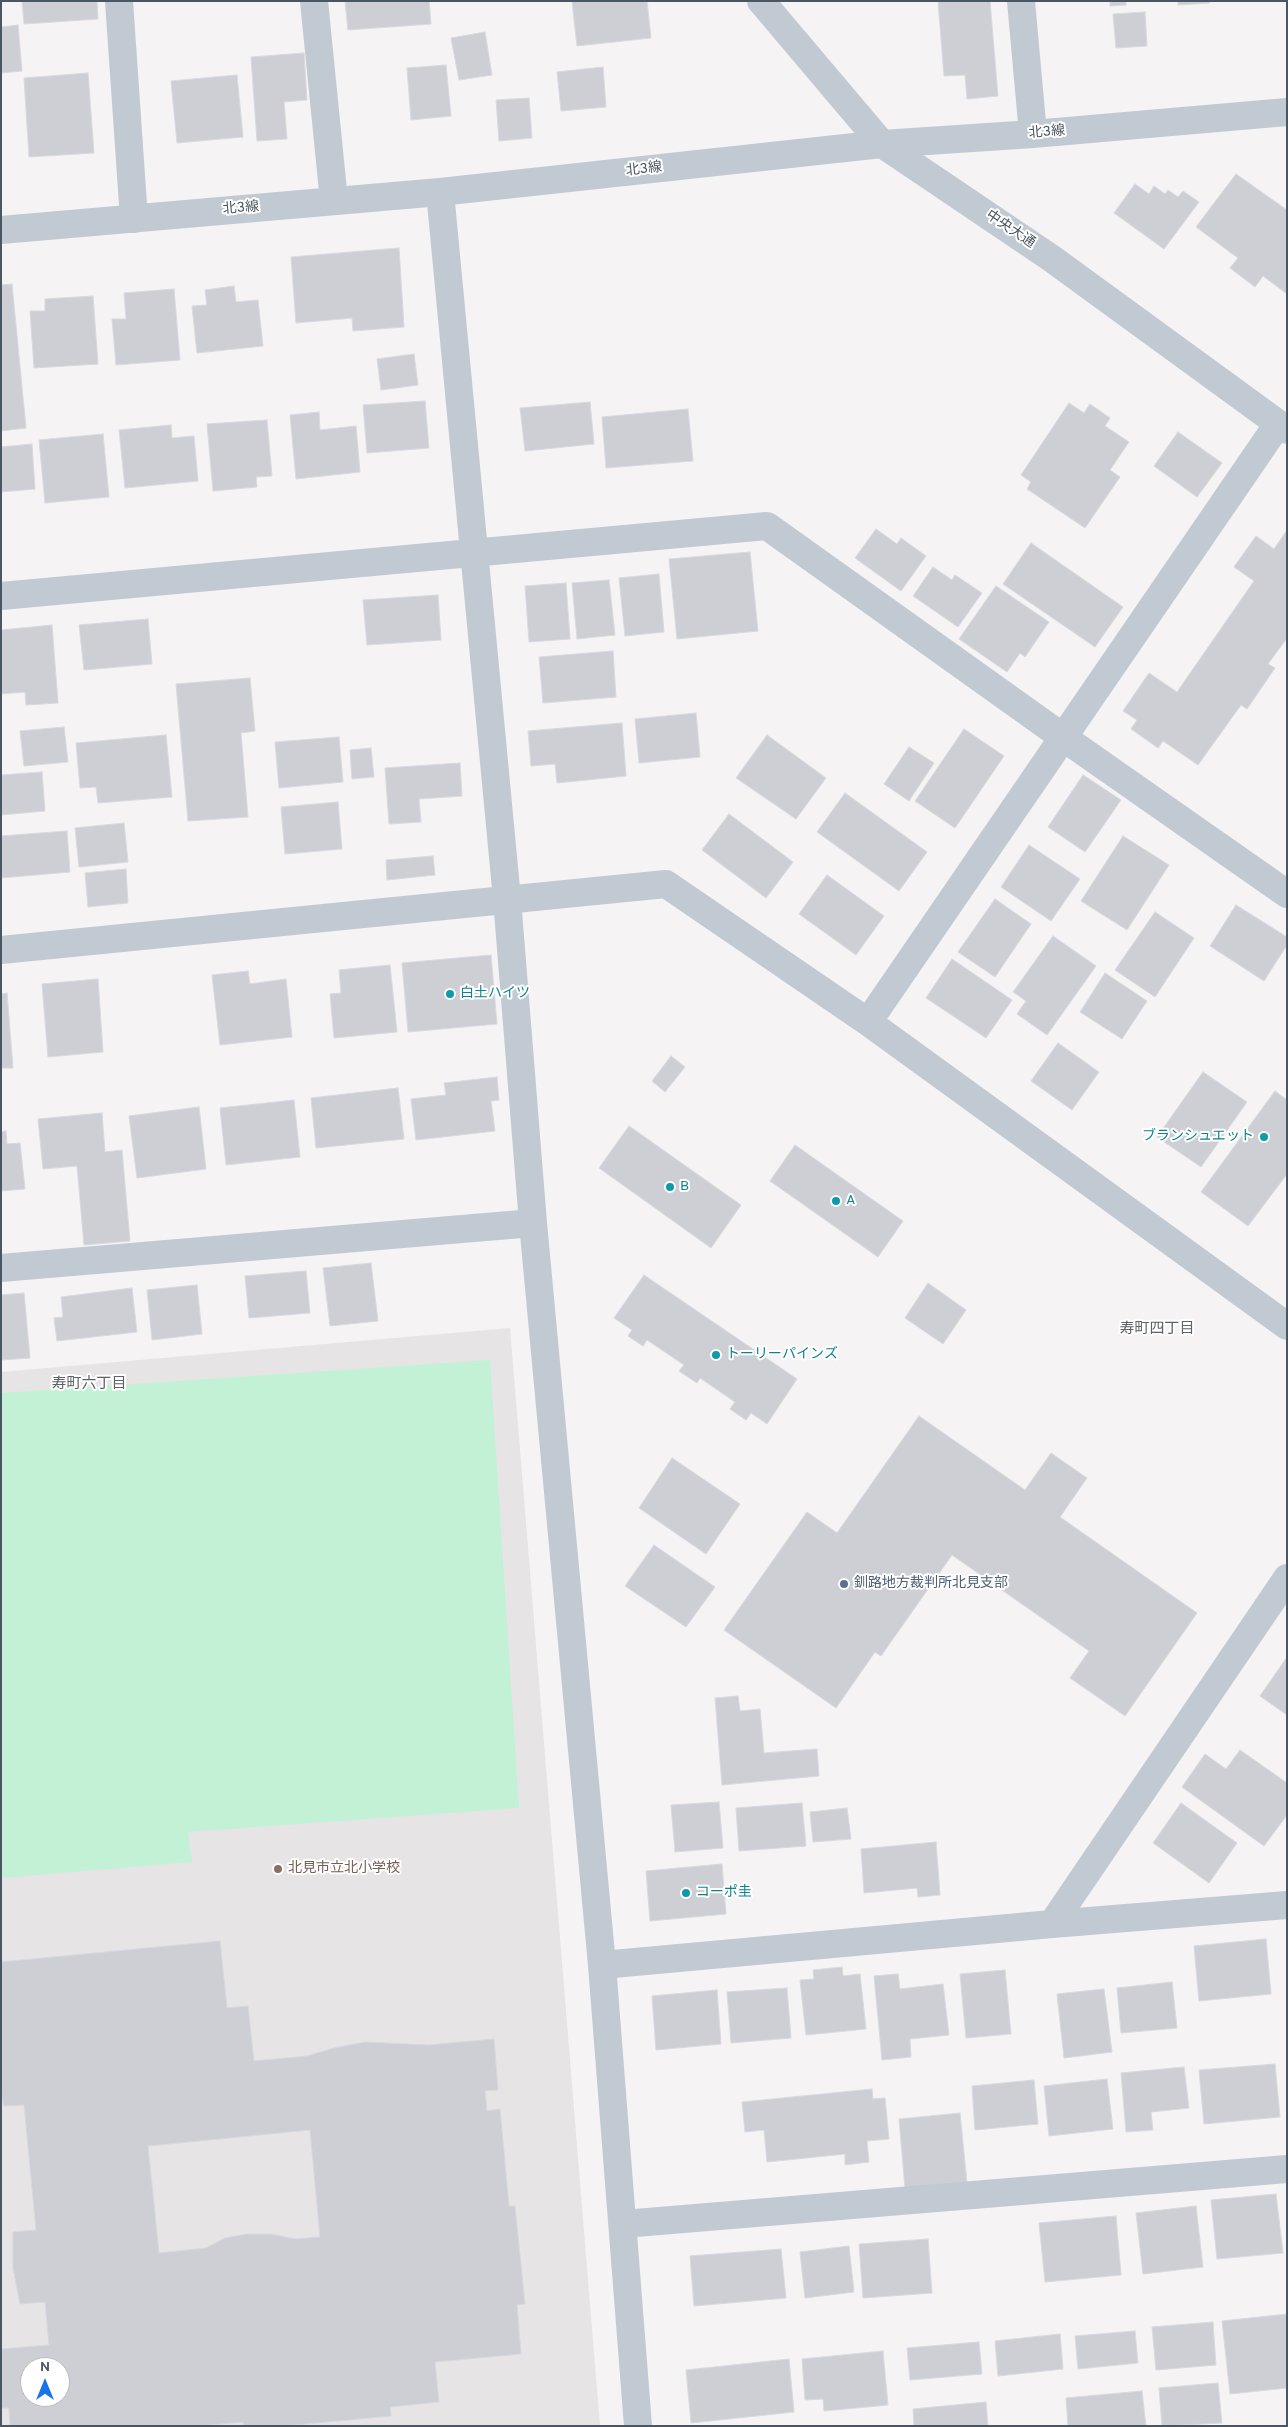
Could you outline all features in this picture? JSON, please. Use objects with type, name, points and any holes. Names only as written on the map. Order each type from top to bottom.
[{"type":"street","points":[[119,1],[134,218]]},
{"type":"street","points":[[314,1],[334,201]]},
{"type":"street","name":"中央大通","points":[[761,1],[882,144],[1051,258],[1282,427]]},
{"type":"street","points":[[1021,1],[1033,134]]},
{"type":"street","name":"北3線","points":[[1,230],[440,192],[882,144],[1033,134],[1287,112]]},
{"type":"street","points":[[440,192],[507,899],[533,1223],[602,1965],[638,2426]]},
{"type":"street","points":[[868,1022],[1282,427]]},
{"type":"street","points":[[1,596],[767,526],[1287,894]]},
{"type":"street","points":[[1,950],[666,884],[868,1022],[1287,1326]]},
{"type":"street","points":[[1,1268],[533,1223]]},
{"type":"street","points":[[1052,1924],[1287,1578]]},
{"type":"street","points":[[602,1965],[1052,1924],[1287,1905]]},
{"type":"street","points":[[622,2224],[1287,2169]]},
{"type":"shaded area","name":"北見市立北小学校","points":[[510,1328],[600,2426],[1,2426],[1,1372]]},
{"type":"green space","points":[[490,1360],[519,1808],[188,1832],[192,1862],[1,1878],[1,1393]]},
{"type":"building","points":[[22,1],[97,1],[98,19],[24,24]]},
{"type":"building","points":[[345,1],[429,1],[431,24],[348,30]]},
{"type":"building","points":[[572,1],[647,1],[651,38],[577,46]]},
{"type":"building","points":[[938,1],[990,1],[998,96],[967,99],[965,75],[944,76]]},
{"type":"building","points":[[1110,1],[1126,1],[1126,5],[1110,6]]},
{"type":"building","points":[[1178,1],[1209,1],[1210,3],[1178,5]]},
{"type":"building","points":[[1145,12],[1147,46],[1116,48],[1113,14]]},
{"type":"building","points":[[18,25],[22,71],[1,73],[1,27]]},
{"type":"building","points":[[485,32],[492,75],[459,80],[451,38]]},
{"type":"building","points":[[304,53],[307,100],[284,102],[287,139],[257,141],[251,57]]},
{"type":"building","points":[[446,65],[451,116],[411,120],[407,68]]},
{"type":"building","points":[[603,67],[606,107],[561,111],[557,72]]},
{"type":"building","points":[[88,73],[94,153],[29,157],[24,78]]},
{"type":"building","points":[[237,75],[243,137],[177,143],[171,81]]},
{"type":"building","points":[[529,98],[532,138],[499,141],[496,100]]},
{"type":"building","points":[[1236,174],[1287,210],[1287,294],[1263,276],[1255,287],[1230,268],[1238,258],[1196,227]]},
{"type":"building","points":[[1135,184],[1149,194],[1154,186],[1165,194],[1168,190],[1178,197],[1183,191],[1199,202],[1164,249],[1114,213]]},
{"type":"building","points":[[399,248],[404,327],[353,331],[352,318],[296,323],[291,257]]},
{"type":"building","points":[[12,284],[26,428],[1,431],[1,285]]},
{"type":"building","points":[[234,286],[236,302],[258,300],[263,346],[197,353],[192,306],[207,305],[205,290]]},
{"type":"building","points":[[174,289],[180,360],[116,365],[112,319],[126,319],[124,293]]},
{"type":"building","points":[[93,296],[98,364],[34,368],[30,311],[45,311],[45,299]]},
{"type":"building","points":[[414,354],[418,385],[381,390],[377,359]]},
{"type":"building","points":[[425,401],[429,448],[367,453],[363,405]]},
{"type":"building","points":[[590,402],[594,444],[525,451],[520,408]]},
{"type":"building","points":[[1069,403],[1084,413],[1090,404],[1110,418],[1105,426],[1129,442],[1110,470],[1120,477],[1085,528],[1027,489],[1031,482],[1021,475]]},
{"type":"building","points":[[688,409],[693,461],[606,468],[602,417]]},
{"type":"building","points":[[319,412],[320,430],[356,426],[360,472],[296,479],[290,415]]},
{"type":"building","points":[[267,420],[272,476],[256,477],[257,487],[213,491],[207,424]]},
{"type":"building","points":[[171,425],[172,438],[194,436],[198,481],[125,488],[119,430]]},
{"type":"building","points":[[1178,432],[1222,463],[1197,497],[1154,466]]},
{"type":"building","points":[[103,434],[109,497],[45,503],[39,440]]},
{"type":"building","points":[[32,444],[35,489],[1,492],[1,447]]},
{"type":"building","points":[[876,529],[897,544],[901,538],[926,556],[901,591],[855,558]]},
{"type":"building","points":[[1287,530],[1287,638],[1268,664],[1275,668],[1247,709],[1241,705],[1198,765],[1163,741],[1158,748],[1131,729],[1137,720],[1123,711],[1149,673],[1177,692],[1254,581],[1234,567],[1256,536],[1274,549]]},
{"type":"building","points":[[1031,543],[1123,607],[1095,647],[1003,584]]},
{"type":"building","points":[[750,552],[758,631],[677,639],[669,559]]},
{"type":"building","points":[[933,567],[952,580],[955,575],[982,593],[958,627],[913,596]]},
{"type":"building","points":[[659,574],[664,632],[625,636],[619,578]]},
{"type":"building","points":[[609,580],[615,635],[577,639],[572,583]]},
{"type":"building","points":[[566,583],[570,639],[529,642],[525,586]]},
{"type":"building","points":[[996,586],[1049,622],[1025,657],[1020,653],[1007,672],[959,639]]},
{"type":"building","points":[[438,595],[441,640],[367,645],[363,600]]},
{"type":"building","points":[[148,619],[152,664],[84,670],[79,625]]},
{"type":"building","points":[[52,625],[58,703],[26,705],[25,692],[1,694],[1,630]]},
{"type":"building","points":[[613,651],[616,697],[543,703],[539,657]]},
{"type":"building","points":[[250,678],[255,731],[241,733],[248,817],[188,821],[176,684]]},
{"type":"building","points":[[696,713],[700,757],[639,763],[635,719]]},
{"type":"building","points":[[622,723],[626,776],[557,783],[555,764],[531,766],[528,731]]},
{"type":"building","points":[[64,727],[68,762],[24,766],[20,731]]},
{"type":"building","points":[[964,729],[1004,756],[955,828],[915,801]]},
{"type":"building","points":[[166,735],[172,797],[98,803],[96,787],[80,788],[76,743]]},
{"type":"building","points":[[767,735],[826,778],[796,819],[736,778]]},
{"type":"building","points":[[339,737],[343,782],[279,788],[275,742]]},
{"type":"building","points":[[909,747],[934,763],[909,801],[884,784]]},
{"type":"building","points":[[371,748],[374,777],[352,779],[350,750]]},
{"type":"building","points":[[460,763],[462,796],[419,799],[421,822],[389,824],[385,768]]},
{"type":"building","points":[[42,772],[45,811],[1,815],[1,775]]},
{"type":"building","points":[[1083,775],[1121,800],[1085,852],[1048,827]]},
{"type":"building","points":[[845,793],[927,852],[899,891],[817,832]]},
{"type":"building","points":[[338,802],[342,849],[285,854],[281,807]]},
{"type":"building","points":[[729,814],[793,862],[766,898],[702,850]]},
{"type":"building","points":[[124,823],[128,862],[79,867],[75,828]]},
{"type":"building","points":[[67,831],[70,872],[1,878],[1,836]]},
{"type":"building","points":[[1123,836],[1169,865],[1127,930],[1081,901]]},
{"type":"building","points":[[1029,845],[1080,879],[1051,921],[1001,887]]},
{"type":"building","points":[[433,856],[435,875],[387,880],[386,860]]},
{"type":"building","points":[[126,869],[128,903],[88,907],[85,873]]},
{"type":"building","points":[[827,875],[884,916],[856,955],[799,914]]},
{"type":"building","points":[[995,899],[1031,924],[995,977],[958,952]]},
{"type":"building","points":[[1236,905],[1287,937],[1287,945],[1264,981],[1210,946]]},
{"type":"building","points":[[1155,912],[1194,938],[1155,997],[1115,970]]},
{"type":"building","points":[[1053,936],[1096,966],[1047,1035],[1017,1014],[1026,1001],[1013,992]]},
{"type":"building","name":"白土ハイツ","points":[[491,955],[497,1024],[408,1032],[402,963]]},
{"type":"building","points":[[952,959],[1012,1000],[986,1038],[926,998]]},
{"type":"building","points":[[390,965],[397,1032],[334,1038],[330,994],[341,993],[339,970]]},
{"type":"building","points":[[248,971],[250,984],[286,979],[292,1037],[220,1045],[212,975]]},
{"type":"building","points":[[1105,973],[1147,1001],[1122,1039],[1080,1012]]},
{"type":"building","points":[[98,979],[103,1052],[48,1057],[42,984]]},
{"type":"building","points":[[7,993],[13,1068],[1,1068],[1,994]]},
{"type":"building","points":[[1058,1043],[1099,1072],[1072,1110],[1031,1081]]},
{"type":"building","points":[[671,1056],[685,1067],[665,1092],[652,1081]]},
{"type":"building","points":[[1203,1072],[1247,1102],[1201,1167],[1157,1137]]},
{"type":"building","points":[[497,1077],[499,1100],[491,1101],[495,1131],[416,1140],[411,1099],[446,1095],[444,1083]]},
{"type":"building","points":[[398,1088],[404,1139],[316,1148],[311,1098]]},
{"type":"building","name":"ブランシュエット","points":[[1275,1091],[1287,1100],[1287,1174],[1248,1226],[1201,1192]]},
{"type":"building","points":[[294,1100],[300,1157],[226,1165],[220,1108]]},
{"type":"building","points":[[199,1107],[206,1169],[137,1178],[129,1116]]},
{"type":"building","points":[[102,1113],[105,1152],[122,1150],[130,1241],[84,1245],[77,1166],[43,1169],[38,1119]]},
{"type":"building","name":"B","points":[[629,1126],[741,1205],[711,1248],[599,1168]]},
{"type":"building","points":[[6,1131],[7,1144],[20,1143],[25,1189],[1,1191],[1,1132]]},
{"type":"building","name":"A","points":[[795,1145],[903,1221],[878,1257],[770,1181]]},
{"type":"building","points":[[371,1263],[378,1321],[330,1326],[323,1268]]},
{"type":"building","points":[[306,1271],[310,1313],[249,1318],[245,1276]]},
{"type":"building","name":"トーリーパインズ","points":[[644,1275],[797,1379],[767,1424],[751,1413],[746,1420],[730,1409],[735,1402],[700,1378],[697,1383],[679,1371],[684,1365],[647,1340],[643,1346],[628,1336],[632,1330],[614,1318]]},
{"type":"building","points":[[928,1283],[966,1310],[943,1344],[905,1318]]},
{"type":"building","points":[[197,1285],[202,1334],[152,1340],[147,1290]]},
{"type":"building","points":[[132,1288],[137,1332],[57,1341],[54,1318],[63,1317],[61,1297]]},
{"type":"building","points":[[24,1293],[30,1358],[1,1360],[1,1295]]},
{"type":"building","name":"釧路地方裁判所北見支部","points":[[919,1416],[1025,1490],[1051,1453],[1087,1478],[1060,1517],[1197,1613],[1125,1716],[1070,1678],[1089,1651],[952,1555],[881,1656],[875,1652],[836,1708],[724,1630],[807,1512],[837,1533]]},
{"type":"building","points":[[672,1458],[740,1504],[706,1554],[639,1508]]},
{"type":"building","points":[[654,1545],[715,1587],[686,1627],[625,1586]]},
{"type":"building","points":[[1287,1657],[1287,1715],[1260,1696]]},
{"type":"building","points":[[738,1696],[740,1711],[760,1709],[764,1753],[817,1749],[819,1776],[722,1785],[715,1698]]},
{"type":"building","points":[[1240,1750],[1287,1783],[1287,1815],[1264,1846],[1182,1787],[1205,1754],[1226,1769]]},
{"type":"building","points":[[719,1802],[723,1848],[675,1852],[671,1805]]},
{"type":"building","points":[[802,1803],[806,1846],[739,1851],[736,1808]]},
{"type":"building","points":[[1181,1803],[1237,1843],[1209,1883],[1153,1843]]},
{"type":"building","points":[[847,1808],[851,1839],[813,1842],[810,1812]]},
{"type":"building","points":[[936,1842],[940,1895],[918,1897],[917,1888],[864,1893],[861,1849]]},
{"type":"building","name":"コーポ圭","points":[[722,1864],[726,1914],[650,1921],[646,1871]]},
{"type":"building","points":[[1266,1939],[1271,1994],[1199,2001],[1194,1946]]},
{"type":"building","points":[[220,1941],[227,2008],[248,2006],[254,2061],[307,2056],[365,2042],[428,2045],[494,2039],[498,2090],[485,2091],[487,2111],[500,2109],[509,2206],[515,2206],[525,2304],[517,2305],[521,2354],[435,2362],[439,2402],[390,2407],[391,2416],[284,2426],[244,2426],[243,2422],[200,2426],[10,2426],[9,2408],[1,2408],[1,2349],[49,2345],[45,2302],[20,2304],[13,2268],[13,2232],[36,2230],[24,2105],[4,2106],[1,2092],[1,1962]],"holes":[[[310,2130],[320,2237],[295,2239],[271,2234],[247,2234],[225,2238],[206,2248],[159,2253],[148,2146]]]},
{"type":"building","points":[[842,1967],[843,1976],[860,1974],[866,2029],[806,2035],[800,1980],[814,1979],[813,1970]]},
{"type":"building","points":[[1005,1970],[1011,2034],[966,2038],[960,1974]]},
{"type":"building","points":[[898,1974],[900,1989],[943,1984],[949,2035],[910,2039],[911,2057],[882,2060],[874,1976]]},
{"type":"building","points":[[1172,1982],[1177,2028],[1121,2033],[1117,1988]]},
{"type":"building","points":[[787,1988],[791,2038],[731,2043],[727,1992]]},
{"type":"building","points":[[1104,1989],[1112,2052],[1064,2058],[1057,1994]]},
{"type":"building","points":[[717,1990],[721,2044],[656,2050],[652,1996]]},
{"type":"building","points":[[1275,2064],[1280,2117],[1204,2124],[1199,2070]]},
{"type":"building","points":[[1184,2067],[1189,2108],[1151,2112],[1153,2130],[1126,2132],[1121,2073]]},
{"type":"building","points":[[1107,2079],[1113,2129],[1049,2136],[1044,2086]]},
{"type":"building","points":[[1034,2080],[1038,2124],[975,2130],[972,2086]]},
{"type":"building","points":[[872,2089],[873,2099],[885,2098],[889,2139],[867,2141],[869,2162],[845,2165],[845,2154],[767,2162],[764,2130],[745,2132],[742,2102]]},
{"type":"building","points":[[960,2113],[967,2183],[905,2188],[899,2119]]},
{"type":"building","points":[[1276,2194],[1283,2253],[1217,2259],[1211,2200]]},
{"type":"building","points":[[1196,2206],[1203,2267],[1143,2274],[1136,2213]]},
{"type":"building","points":[[1116,2216],[1121,2275],[1045,2282],[1039,2223]]},
{"type":"building","points":[[928,2239],[932,2293],[863,2298],[859,2244]]},
{"type":"building","points":[[849,2246],[854,2292],[805,2298],[800,2252]]},
{"type":"building","points":[[781,2249],[786,2298],[694,2306],[690,2256]]},
{"type":"building","points":[[1287,2314],[1287,2388],[1230,2394],[1222,2321]]},
{"type":"building","points":[[1213,2322],[1216,2365],[1156,2370],[1152,2327]]},
{"type":"building","points":[[1135,2331],[1138,2363],[1078,2369],[1075,2336]]},
{"type":"building","points":[[1060,2334],[1063,2369],[998,2376],[995,2341]]},
{"type":"building","points":[[979,2342],[982,2374],[910,2380],[907,2348]]},
{"type":"building","points":[[883,2351],[888,2405],[824,2411],[823,2399],[805,2400],[802,2359]]},
{"type":"building","points":[[789,2359],[794,2412],[691,2423],[686,2370]]},
{"type":"building","points":[[1218,2383],[1222,2423],[1162,2426],[1159,2388]]},
{"type":"building","points":[[1142,2391],[1146,2426],[1068,2426],[1066,2398]]},
{"type":"building","points":[[986,2402],[988,2426],[914,2426],[913,2409]]},
{"type":"place","name":"白土ハイツ","points":[[450,994]]},
{"type":"place","name":"ブランシュエット","points":[[1264,1137]]},
{"type":"place","name":"B","points":[[670,1187]]},
{"type":"place","name":"A","points":[[836,1201]]},
{"type":"place","name":"トーリーパインズ","points":[[716,1355]]},
{"type":"place","name":"釧路地方裁判所北見支部","points":[[844,1584]]},
{"type":"place","name":"北見市立北小学校","points":[[278,1869]]},
{"type":"place","name":"コーポ圭","points":[[686,1893]]},
{"type":"district","name":"寿町四丁目","points":[[1157,1330]]},
{"type":"district","name":"寿町六丁目","points":[[89,1385]]}]
